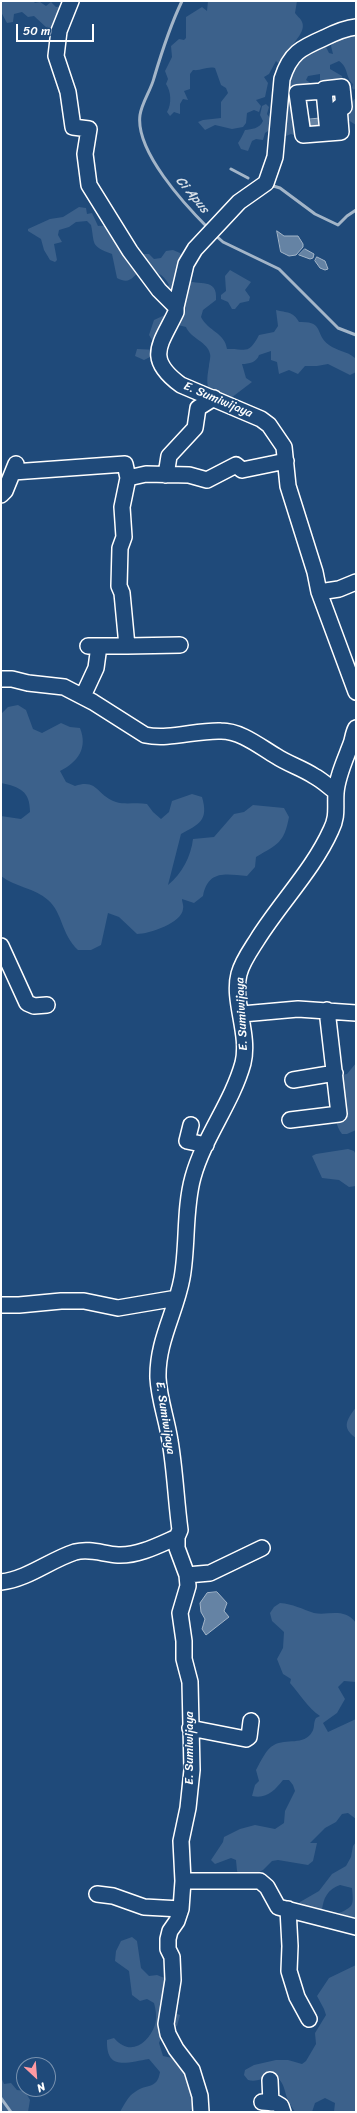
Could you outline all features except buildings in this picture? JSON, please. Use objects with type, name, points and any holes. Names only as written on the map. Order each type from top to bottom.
[{"type":"street","points":[[71,1],[59,31],[56,56],[68,92],[73,127],[89,129],[85,154],[89,185],[130,251],[159,290],[176,307]]},
{"type":"street","name":"E. Sumiwijaya","points":[[356,27],[338,31],[309,44],[298,51],[286,67],[282,79],[279,136],[271,171],[266,183],[239,202],[194,249],[186,264],[176,312],[160,344],[159,359],[170,377],[181,384],[261,419],[269,425],[282,441],[286,461],[288,486],[315,572],[319,592],[356,692]]},
{"type":"street","points":[[301,119],[344,107],[342,87],[324,89],[319,86],[297,93],[302,135],[341,132],[330,111]]},
{"type":"street","points":[[166,475],[169,456],[195,428],[198,408],[214,398]]},
{"type":"street","points":[[128,478],[146,474],[189,475],[207,480],[231,466],[239,466],[242,470],[286,461]]},
{"type":"street","points":[[1,495],[14,468],[125,464],[128,478],[122,507],[124,537],[120,548],[119,586],[122,594],[128,646]]},
{"type":"street","points":[[319,592],[339,588],[356,582]]},
{"type":"street","points":[[83,696],[96,668],[94,646],[180,645]]},
{"type":"street","points":[[1,679],[12,679],[32,684],[57,685],[83,696],[145,735],[164,736],[211,730],[224,731],[239,736],[253,741],[277,757],[315,776],[336,792]]},
{"type":"street","name":"E. Sumiwijaya","points":[[201,2112],[200,2096],[192,2070],[176,2049],[168,2034],[166,2024],[173,1980],[172,1957],[168,1949],[168,1939],[170,1931],[177,1921],[181,1909],[183,1881],[181,1841],[188,1808],[192,1770],[190,1682],[184,1659],[180,1613],[188,1586],[188,1575],[177,1548],[177,1537],[180,1530],[174,1470],[158,1378],[165,1332],[178,1298],[182,1277],[188,1201],[192,1182],[206,1145],[233,1089],[243,1062],[245,1039],[238,975],[261,933],[323,846],[337,813],[336,792],[351,757],[356,728]]},
{"type":"street","points":[[1,946],[27,1003],[34,1006],[46,1004]]},
{"type":"street","points":[[242,1014],[298,1009],[356,1013]]},
{"type":"street","points":[[290,1120],[339,1114],[327,1010]]},
{"type":"street","points":[[293,1080],[335,1073]]},
{"type":"street","points":[[191,1125],[187,1141],[206,1145]]},
{"type":"street","points":[[1,1305],[19,1305],[61,1300],[84,1301],[118,1308],[178,1298]]},
{"type":"street","points":[[1,1582],[16,1579],[76,1552],[93,1551],[118,1555],[130,1554],[157,1546],[177,1537]]},
{"type":"street","points":[[188,1575],[210,1573],[262,1548]]},
{"type":"street","points":[[190,1728],[246,1739],[249,1737],[251,1721]]},
{"type":"street","points":[[183,1881],[260,1882],[267,1887],[275,1904],[288,1909],[356,1927]]},
{"type":"street","points":[[97,1894],[113,1896],[144,1907],[181,1909]]},
{"type":"street","points":[[288,1909],[290,1946],[289,1971],[297,1997],[309,2019]]},
{"type":"street","points":[[270,2080],[266,2102],[276,2103],[281,2106],[283,2112]]},
{"type":"shaded area","points":[[1,1],[33,1],[35,3],[40,2],[46,6],[51,2],[56,7],[62,6],[53,28],[47,28],[34,16],[28,17],[22,12],[14,14],[13,22],[7,23],[1,12]]},
{"type":"shaded area","points":[[208,1],[297,1],[295,13],[301,20],[303,28],[291,49],[325,45],[329,53],[333,54],[331,46],[335,39],[354,35],[356,36],[356,87],[354,90],[352,88],[353,84],[339,61],[330,65],[330,69],[342,76],[344,83],[320,84],[320,74],[308,76],[306,80],[312,84],[307,92],[297,136],[291,134],[286,136],[284,135],[287,113],[283,110],[280,65],[276,61],[269,74],[264,77],[268,83],[265,97],[256,100],[261,106],[259,112],[254,110],[247,113],[246,123],[243,127],[232,129],[215,125],[205,130],[198,122],[221,118],[221,102],[228,93],[226,88],[221,85],[215,68],[193,70],[190,74],[190,89],[184,91],[188,100],[183,99],[180,104],[180,114],[174,112],[170,116],[167,112],[170,105],[170,98],[169,90],[166,84],[168,79],[165,71],[172,57],[171,46],[179,39],[184,40],[186,38],[186,17],[202,7],[207,11]]},
{"type":"shaded area","points":[[356,98],[356,125],[348,120],[348,111],[350,105]]},
{"type":"shaded area","points":[[266,104],[269,107],[267,114],[272,121],[271,129],[265,133],[263,140],[256,139],[252,141],[248,151],[241,149],[238,143],[245,130],[255,128],[261,124],[263,121],[260,115],[262,106]]},
{"type":"shaded area","points":[[324,118],[325,131],[305,133],[304,120]]},
{"type":"shaded area","points":[[79,207],[86,208],[87,214],[92,213],[98,226],[110,227],[115,230],[135,254],[149,254],[154,259],[161,258],[166,251],[173,250],[180,253],[183,259],[184,280],[211,285],[214,288],[216,300],[203,310],[201,317],[208,326],[223,339],[227,349],[246,350],[252,346],[259,335],[274,332],[278,326],[276,310],[292,314],[299,322],[307,322],[316,326],[324,341],[335,349],[355,358],[356,372],[350,375],[328,364],[305,366],[298,374],[289,370],[279,374],[277,362],[271,360],[271,351],[259,355],[252,362],[242,364],[246,378],[252,382],[227,401],[215,395],[209,389],[207,380],[210,357],[209,350],[188,331],[186,327],[178,325],[158,353],[144,360],[135,356],[137,349],[158,350],[149,335],[154,320],[167,314],[165,306],[160,298],[169,285],[167,281],[158,273],[142,268],[131,279],[125,281],[117,278],[112,254],[100,249],[95,244],[91,225],[87,221],[76,222],[69,227],[59,230],[58,235],[62,242],[54,244],[57,260],[55,262],[50,260],[44,250],[41,239],[28,231],[28,229],[50,219],[63,217]]},
{"type":"shaded area","points":[[277,231],[284,236],[298,236],[303,244],[303,247],[296,255],[289,256],[281,252]]},
{"type":"shaded area","points":[[305,249],[314,254],[313,258],[310,259],[299,255]]},
{"type":"shaded area","points":[[317,257],[325,261],[328,269],[325,270],[320,268],[315,261]]},
{"type":"shaded area","points":[[230,270],[251,282],[245,290],[250,297],[249,301],[240,303],[235,309],[232,309],[228,302],[221,299],[221,295],[226,291],[225,276]]},
{"type":"shaded area","points":[[18,705],[26,710],[33,729],[42,733],[61,723],[70,727],[80,728],[83,742],[80,754],[72,763],[60,771],[66,782],[75,786],[88,784],[93,786],[105,796],[116,802],[147,804],[161,819],[169,812],[172,801],[192,794],[202,797],[204,805],[203,817],[201,821],[181,834],[168,885],[182,870],[188,858],[193,839],[214,837],[234,814],[244,812],[253,805],[284,808],[289,817],[285,832],[279,842],[256,857],[255,867],[247,876],[225,875],[213,878],[205,888],[203,896],[194,903],[182,899],[183,908],[181,914],[177,919],[164,927],[142,934],[137,934],[119,917],[108,913],[101,945],[91,950],[78,950],[68,937],[57,911],[48,900],[43,896],[12,883],[1,876],[1,816],[21,819],[30,812],[28,799],[23,791],[14,786],[1,783],[1,714],[8,707]]},
{"type":"shaded area","points":[[356,1063],[356,1130],[347,1134],[342,1134],[338,1127],[335,1113],[337,1097],[342,1075],[347,1074]]},
{"type":"shaded area","points":[[348,1149],[354,1151],[356,1155],[356,1186],[349,1187],[339,1180],[322,1178],[312,1156]]},
{"type":"shaded area","points":[[356,1407],[356,1438],[348,1430],[347,1423]]},
{"type":"shaded area","points":[[217,1592],[227,1603],[224,1611],[229,1617],[206,1635],[202,1629],[205,1619],[201,1612],[200,1603],[207,1593]]},
{"type":"shaded area","points":[[280,1603],[319,1614],[336,1613],[346,1615],[356,1623],[356,1682],[344,1681],[338,1687],[345,1699],[337,1713],[323,1723],[328,1732],[356,1719],[356,1819],[348,1813],[342,1814],[336,1822],[325,1828],[310,1843],[317,1843],[313,1861],[308,1865],[278,1860],[272,1861],[263,1870],[253,1875],[240,1876],[237,1871],[236,1860],[231,1858],[215,1864],[211,1860],[223,1842],[224,1837],[240,1829],[255,1825],[275,1829],[284,1823],[285,1811],[295,1791],[289,1780],[283,1780],[270,1793],[257,1797],[252,1796],[255,1785],[259,1781],[256,1770],[266,1752],[274,1745],[304,1739],[309,1736],[313,1730],[316,1718],[320,1716],[308,1705],[290,1683],[291,1679],[283,1674],[277,1659],[283,1648],[284,1632],[272,1621],[270,1613],[274,1607]]},
{"type":"shaded area","points":[[356,1842],[356,1927],[336,1915],[351,1906],[353,1899],[352,1888],[340,1885],[332,1889],[325,1898],[322,1911],[298,1906],[300,1902],[319,1891],[332,1874],[346,1866],[351,1857],[353,1846]]},
{"type":"shaded area","points":[[132,1937],[137,1941],[141,1968],[149,1976],[157,1975],[167,1979],[169,2011],[180,2015],[177,2026],[167,2023],[159,2043],[163,2056],[177,2059],[184,2072],[190,2070],[192,2079],[189,2088],[196,2085],[194,2108],[188,2112],[120,2112],[130,2096],[139,2089],[154,2084],[157,2081],[160,2072],[149,2059],[126,2063],[114,2061],[110,2057],[108,2050],[107,2040],[114,2038],[126,2047],[138,2046],[148,2038],[156,2022],[154,2003],[147,1999],[140,2001],[132,1995],[129,1971],[115,1961],[116,1951],[121,1941]]},
{"type":"shaded area","points":[[356,1965],[356,2112],[334,2112],[335,2103],[325,2098],[315,2103],[312,2112],[295,2112],[288,2100],[280,2080],[274,2077],[269,2077],[251,2081],[244,2075],[245,2070],[254,2065],[276,2060],[288,2060],[302,2064],[306,2061],[316,2044],[315,2033],[326,2015],[317,1996],[329,1978]]},
{"type":"shaded area","points":[[1,2077],[4,2084],[11,2083],[16,2089],[16,2097],[28,2097],[30,2100],[28,2112],[1,2112]]},
{"type":"waterway","name":"Ci Apus","points":[[182,1],[163,48],[153,83],[141,110],[141,129],[145,145],[153,161],[175,192],[209,229]]},
{"type":"waterway","points":[[231,169],[248,178]]},
{"type":"waterway","points":[[270,185],[280,188],[315,214],[338,225],[356,210]]},
{"type":"waterway","name":"Ci Apus","points":[[214,234],[223,242],[279,269],[338,328],[356,335]]},
{"type":"waterway","points":[[1,2098],[11,2112]]}]
